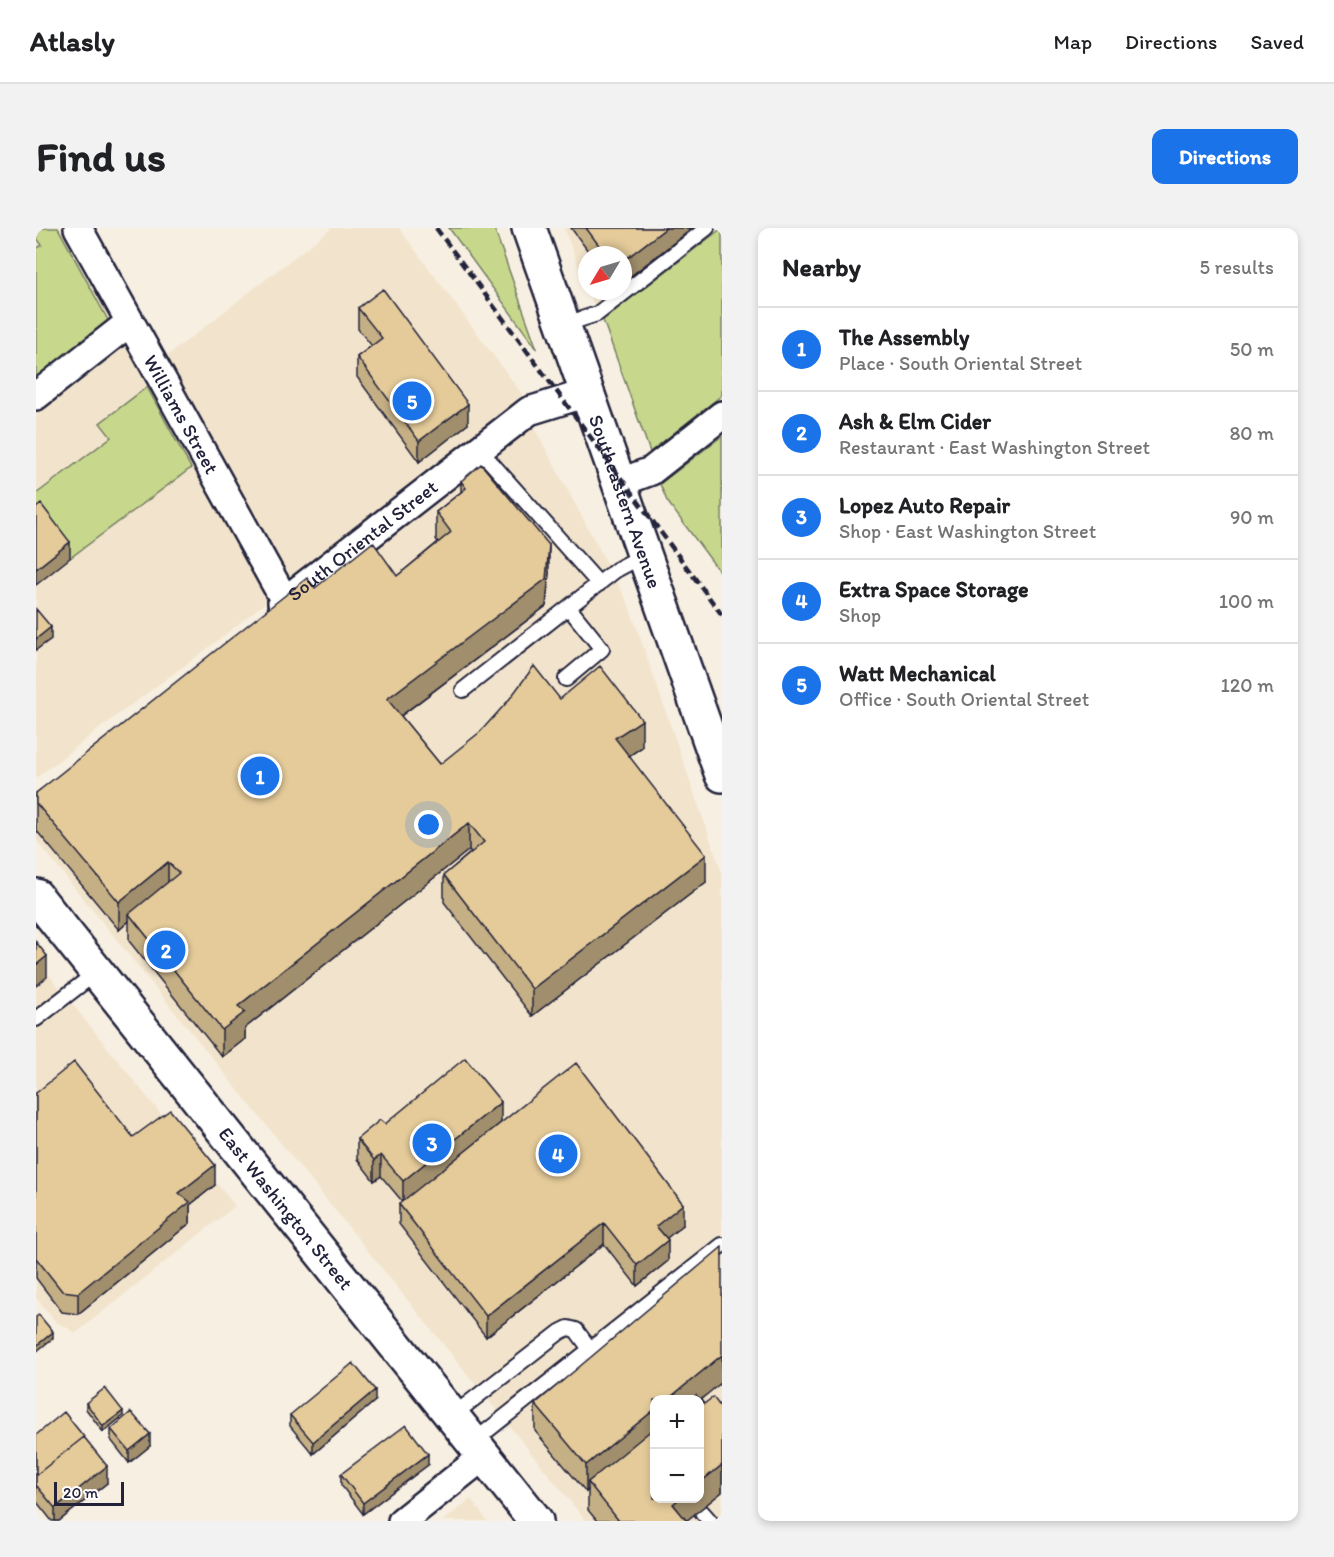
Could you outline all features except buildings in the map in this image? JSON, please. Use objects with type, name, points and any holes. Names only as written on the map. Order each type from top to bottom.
[{"type":"main road","name":"Southeastern Avenue","points":[[529,228],[722,775]]},
{"type":"main road","name":"East Washington Street","points":[[36,896],[536,1521]]},
{"type":"street","name":"Williams Street","points":[[78,228],[130,322],[275,608]]},
{"type":"street","points":[[36,396],[130,322]]},
{"type":"street","name":"South Oriental Street","points":[[275,608],[529,411],[587,393]]},
{"type":"street","points":[[619,483],[651,471],[722,416]]},
{"type":"street","points":[[402,1521],[479,1449]]},
{"type":"lane","points":[[564,325],[597,314],[707,228]]},
{"type":"lane","points":[[479,450],[599,584]]},
{"type":"lane","points":[[463,690],[616,570],[644,555]]},
{"type":"lane","points":[[566,679],[603,649],[569,608]]},
{"type":"lane","points":[[36,1019],[97,972]]},
{"type":"lane","points":[[479,1449],[590,1350],[722,1245]]},
{"type":"lane","points":[[452,1416],[568,1328],[576,1330],[590,1350]]},
{"type":"shaded area","points":[[36,228],[96,228],[166,357],[332,228],[399,228],[522,394],[501,417],[203,652],[36,778]]},
{"type":"shaded area","points":[[564,228],[707,228],[632,287],[632,246],[578,246],[578,265]]},
{"type":"shaded area","points":[[592,300],[615,300],[597,314]]},
{"type":"shaded area","points":[[534,427],[628,603],[722,873],[722,1521],[586,1521],[36,840],[36,817],[468,476]]},
{"type":"shaded area","points":[[36,959],[235,1206],[76,1333],[55,1321],[36,1298]]},
{"type":"shaded area","points":[[471,1499],[487,1521],[443,1521]]},
{"type":"green space","points":[[36,228],[58,228],[109,322],[36,381],[36,249],[42,245],[36,237]]},
{"type":"green space","points":[[449,228],[494,228],[537,349]]},
{"type":"green space","points":[[722,228],[722,395],[650,452],[603,320],[632,300],[632,298]]},
{"type":"green space","points":[[147,387],[191,468],[70,558],[36,524],[36,494],[111,437],[100,423]]},
{"type":"green space","points":[[722,436],[722,575],[667,501],[660,484]]},
{"type":"railway","points":[[436,228],[722,615]]},
{"type":"place","name":"Watt Mechanical","points":[[412,401]]},
{"type":"place","name":"The Assembly","points":[[260,776]]},
{"type":"place","name":"Ash & Elm Cider","points":[[166,950]]},
{"type":"place","name":"Lopez Auto Repair","points":[[432,1143]]},
{"type":"place","name":"Extra Space Storage","points":[[558,1154]]}]
